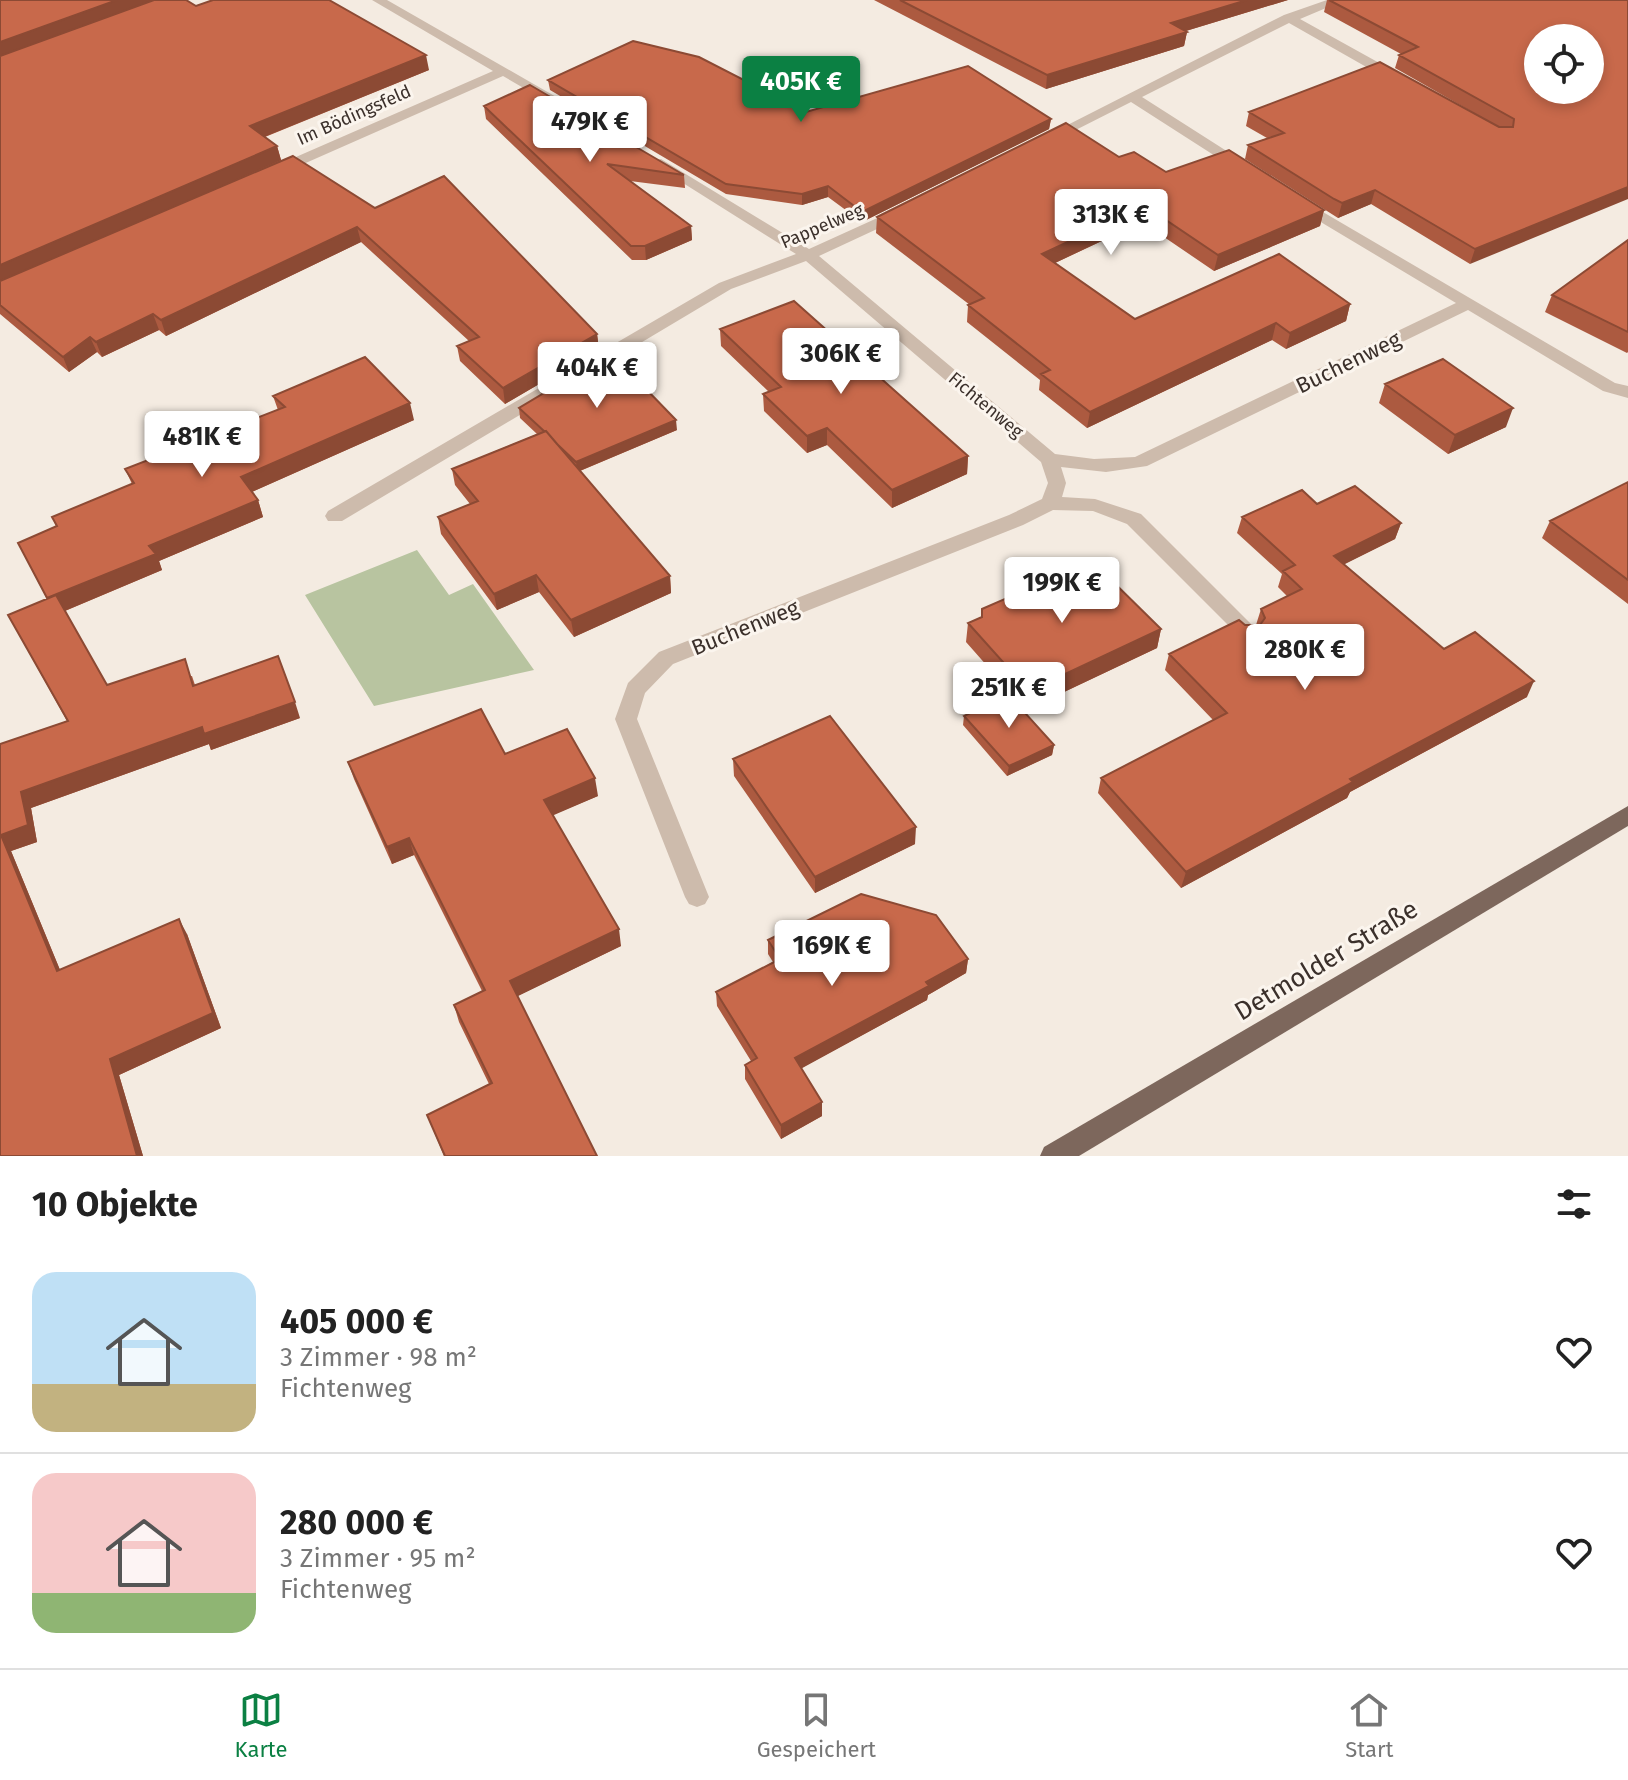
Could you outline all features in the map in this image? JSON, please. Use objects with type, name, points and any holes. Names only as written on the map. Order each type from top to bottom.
[{"type":"main road","name":"Detmolder Straße","points":[[1054,1156],[1628,815]]},
{"type":"street","points":[[378,0],[559,103]]},
{"type":"street","points":[[1033,146],[1289,18],[1339,0]]},
{"type":"street","points":[[1289,18],[1408,84]]},
{"type":"street","name":"Im Bödingsfeld","points":[[259,179],[504,71]]},
{"type":"street","points":[[1131,96],[1260,178]]},
{"type":"street","name":"Fichtenweg","points":[[641,152],[808,255],[1049,459]]},
{"type":"street","points":[[1286,195],[1466,305],[1609,387],[1628,392]]},
{"type":"street","name":"Pappelweg","points":[[335,516],[725,286],[808,255],[922,202]]},
{"type":"street","name":"Buchenweg","points":[[1049,459],[1101,467],[1140,462],[1466,305]]},
{"type":"street","points":[[1049,459],[1054,493],[1134,519],[1248,633]]},
{"type":"street","name":"Buchenweg","points":[[697,897],[626,719],[636,689],[666,658],[1016,520],[1054,493]]},
{"type":"green space","points":[[417,550],[449,595],[473,584],[534,670],[374,706],[305,595]]},
{"type":"building","points":[[0,0],[117,0],[0,42]]},
{"type":"building","points":[[154,0],[186,0],[196,6],[213,0],[329,0],[426,55],[250,126],[277,146],[0,265],[0,56]]},
{"type":"building","points":[[900,0],[1247,0],[1171,23],[1187,32],[1047,75]]},
{"type":"building","points":[[1329,0],[1628,0],[1628,187],[1475,249],[1375,190],[1342,203],[1248,145],[1284,133],[1249,112],[1380,62],[1499,127],[1513,127],[1514,119],[1399,55],[1418,47]]},
{"type":"building","points":[[633,41],[699,57],[806,112],[968,66],[1051,119],[862,212],[828,186],[802,194],[726,184],[548,80]]},
{"type":"building","points":[[530,85],[684,175],[607,164],[691,226],[645,246],[631,246],[484,106]]},
{"type":"building","points":[[1066,123],[1119,157],[1134,152],[1166,172],[1229,150],[1324,210],[1218,255],[1145,206],[1042,254],[1135,319],[1279,254],[1350,304],[1290,333],[1276,323],[1090,412],[1041,374],[1050,370],[968,305],[984,298],[877,217]]},
{"type":"building","points":[[293,156],[375,208],[444,176],[597,334],[503,388],[457,346],[479,337],[357,227],[161,320],[153,314],[96,342],[90,337],[63,357],[0,305],[0,281]]},
{"type":"building","points":[[1628,240],[1628,332],[1552,295]]},
{"type":"building","points":[[794,301],[968,456],[892,490],[827,428],[807,436],[763,394],[781,387],[720,329]]},
{"type":"building","points":[[611,353],[676,420],[576,462],[519,408]]},
{"type":"building","points":[[365,357],[410,403],[241,477],[258,500],[149,546],[156,554],[47,598],[18,543],[57,526],[52,517],[134,483],[125,469],[285,407],[273,396]]},
{"type":"building","points":[[1443,359],[1513,408],[1455,435],[1385,384]]},
{"type":"building","points":[[546,431],[670,576],[571,620],[536,575],[494,594],[438,517],[478,501],[452,469]]},
{"type":"building","points":[[1628,482],[1628,580],[1550,521]]},
{"type":"building","points":[[1355,486],[1401,523],[1334,556],[1444,649],[1475,632],[1534,681],[1350,779],[1353,782],[1186,872],[1101,778],[1227,713],[1169,654],[1239,620],[1245,625],[1260,625],[1265,618],[1261,609],[1302,589],[1283,571],[1295,565],[1242,517],[1302,490],[1317,504]]},
{"type":"building","points":[[1085,564],[1091,570],[1098,567],[1161,629],[1029,691],[968,623],[982,617],[982,609]]},
{"type":"building","points":[[56,595],[107,685],[185,659],[193,686],[278,656],[295,702],[204,734],[202,727],[21,792],[28,825],[1,835],[57,971],[179,919],[213,1013],[110,1059],[137,1156],[0,1156],[0,744],[68,721],[8,615]]},
{"type":"building","points":[[1008,694],[1054,745],[1009,766],[964,716]]},
{"type":"building","points":[[481,709],[505,754],[567,729],[595,778],[544,800],[619,929],[510,981],[597,1156],[445,1156],[427,1115],[492,1083],[454,1005],[485,990],[409,838],[387,847],[348,762]]},
{"type":"building","points":[[830,716],[916,827],[815,877],[733,759]]},
{"type":"building","points":[[861,894],[936,915],[968,959],[926,982],[929,986],[795,1058],[822,1102],[781,1125],[745,1065],[757,1058],[716,992],[780,959],[768,940]]}]
